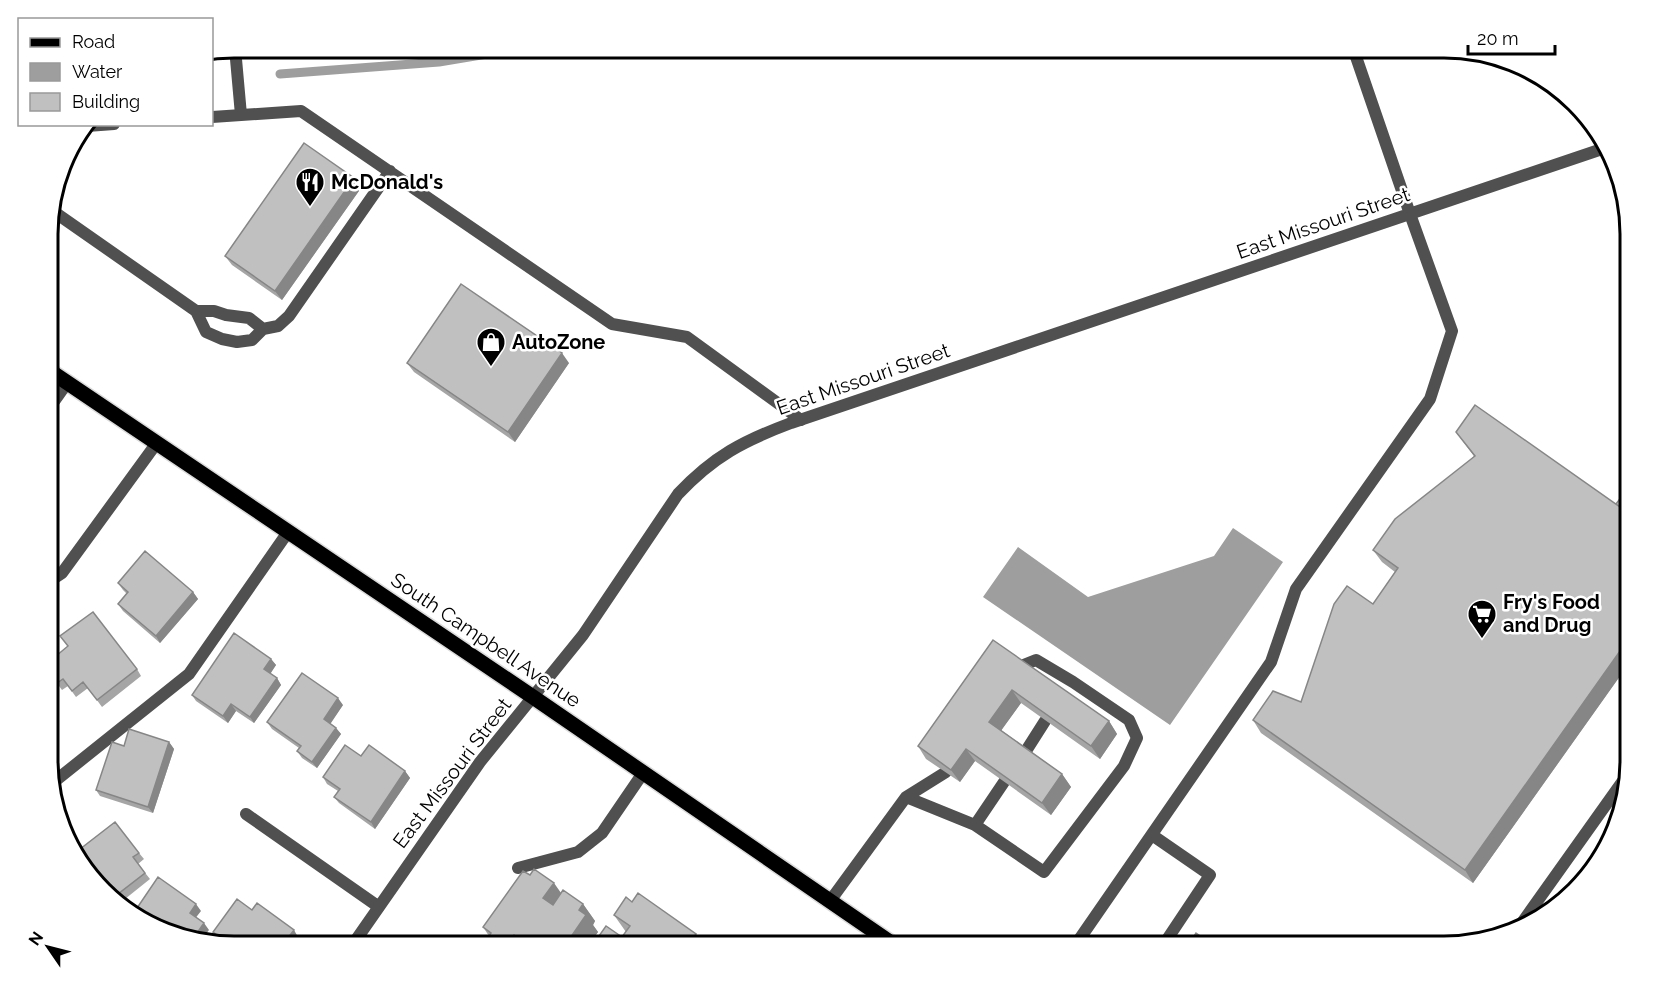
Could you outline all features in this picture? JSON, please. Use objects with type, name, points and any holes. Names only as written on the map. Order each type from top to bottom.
[{"type":"main road","name":"South Campbell Avenue","points":[[58,377],[533,697],[881,936]]},
{"type":"street","points":[[1082,936],[1271,662],[1296,590],[1430,399],[1452,331],[1356,58]]},
{"type":"street","points":[[236,59],[241,115]]},
{"type":"street","points":[[213,117],[301,111],[612,324],[687,337],[801,420]]},
{"type":"street","name":"East Missouri Street","points":[[359,936],[480,762],[583,634],[678,494],[697,474],[732,449],[756,436],[801,420],[1598,150]]},
{"type":"street","points":[[60,216],[196,311],[206,332],[237,342],[252,340],[263,329],[278,326],[289,316],[390,171]]},
{"type":"street","points":[[196,311],[214,311],[249,318],[263,329]]},
{"type":"street","points":[[58,396],[67,383]]},
{"type":"street","points":[[58,576],[156,444]]},
{"type":"street","points":[[59,777],[189,674],[288,532]]},
{"type":"street","points":[[906,797],[975,825],[1044,872],[1124,766],[1137,738],[1129,720],[1070,685],[1036,660],[1021,666]]},
{"type":"street","points":[[1024,754],[1045,721]]},
{"type":"street","points":[[830,901],[906,797],[946,772]]},
{"type":"street","points":[[518,868],[578,852],[602,833],[643,773]]},
{"type":"street","points":[[975,825],[1004,782]]},
{"type":"street","points":[[1527,915],[1617,790]]},
{"type":"street","points":[[246,814],[379,907]]},
{"type":"street","points":[[1152,835],[1210,875],[1169,936]]},
{"type":"water","points":[[1233,528],[1283,562],[1170,725],[983,597],[1018,547],[1088,597],[1214,556]]},
{"type":"building","points":[[304,143],[354,178],[275,291],[225,256]]},
{"type":"building","name":"AutoZone","points":[[461,284],[562,353],[508,432],[407,363]]},
{"type":"building","name":"Fry's Food and Drug","points":[[1475,405],[1619,506],[1619,653],[1465,870],[1253,720],[1273,691],[1301,702],[1334,604],[1347,586],[1373,604],[1398,568],[1373,550],[1395,519],[1475,456],[1456,432]]},
{"type":"building","points":[[145,551],[193,592],[156,636],[118,604],[128,592],[118,583]]},
{"type":"building","points":[[93,612],[137,669],[97,700],[83,682],[72,691],[63,679],[58,682],[58,654],[68,646],[60,636]]},
{"type":"building","points":[[234,633],[271,659],[264,669],[277,678],[250,717],[231,704],[223,716],[192,695]]},
{"type":"building","points":[[993,640],[1109,721],[1091,746],[1012,690],[989,722],[1062,774],[1042,803],[966,749],[951,770],[918,746]]},
{"type":"building","points":[[302,673],[338,698],[324,719],[336,728],[312,762],[297,751],[301,746],[267,722]]},
{"type":"building","points":[[129,729],[169,742],[148,807],[96,790],[112,742],[124,746]]},
{"type":"building","points":[[345,745],[361,756],[369,745],[405,771],[371,822],[334,797],[340,789],[323,777]]},
{"type":"building","points":[[115,822],[139,853],[133,857],[145,873],[119,893],[102,877],[82,848]]},
{"type":"building","points":[[534,869],[554,883],[543,898],[553,905],[563,890],[583,904],[579,910],[586,915],[572,936],[489,936],[491,933],[483,927],[523,871],[530,875]]},
{"type":"building","points":[[158,877],[196,904],[190,913],[204,923],[197,933],[189,931],[167,923],[138,907]]},
{"type":"building","points":[[638,893],[696,934],[694,936],[623,936],[630,926],[614,915],[626,897],[632,902]]},
{"type":"building","points":[[237,899],[252,910],[257,903],[294,930],[289,936],[217,935],[213,932]]},
{"type":"building","points":[[606,926],[621,936],[599,936]]},
{"type":"waterway","points":[[280,74],[458,59]]},
{"type":"place","name":"McDonald's","points":[[310,208]]},
{"type":"place","name":"AutoZone","points":[[491,368]]},
{"type":"place","name":"Fry's Food and Drug","points":[[1482,640]]}]
